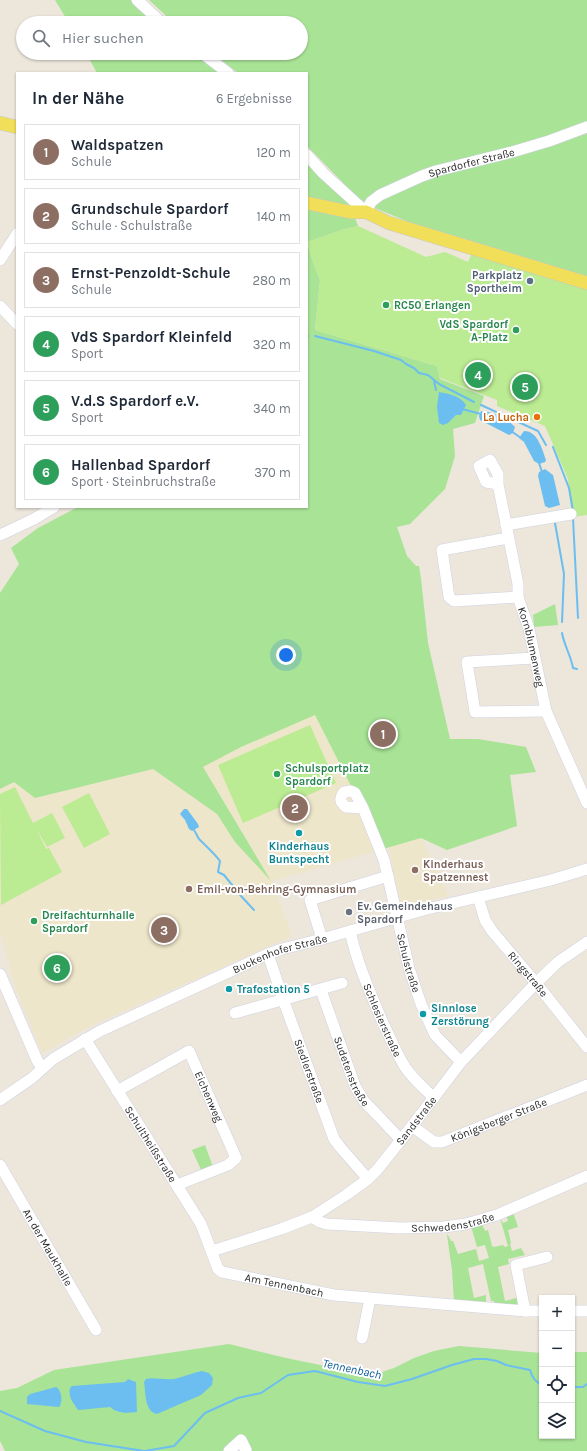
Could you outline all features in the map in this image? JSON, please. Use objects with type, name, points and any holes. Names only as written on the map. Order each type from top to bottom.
[{"type":"main road","points":[[0,123],[16,127]]},
{"type":"main road","points":[[308,203],[350,212],[366,212],[395,225],[587,283]]},
{"type":"street","points":[[137,0],[154,16]]},
{"type":"street","points":[[211,60],[227,72]]},
{"type":"street","name":"Spardorfer Straße","points":[[366,212],[371,202],[380,195],[422,176],[534,145],[587,127]]},
{"type":"street","points":[[308,156],[322,173],[366,212]]},
{"type":"street","points":[[0,260],[16,236]]},
{"type":"street","points":[[0,306],[16,323]]},
{"type":"street","name":"Kornblumenweg","points":[[498,484],[518,584],[518,597],[529,629],[546,711],[587,803]]},
{"type":"street","points":[[0,535],[29,522],[52,508]]},
{"type":"street","points":[[506,525],[571,514]]},
{"type":"street","points":[[508,538],[441,547],[449,597],[454,601],[518,597]]},
{"type":"street","points":[[534,658],[467,662],[475,712],[546,711]]},
{"type":"street","name":"Schulstraße","points":[[363,808],[384,860],[409,968],[421,1004],[435,1034],[460,1062]]},
{"type":"street","name":"Buckenhofer Straße","points":[[0,1100],[32,1078],[53,1058],[100,1030],[268,954],[397,918],[551,880],[587,869]]},
{"type":"street","points":[[322,939],[310,900],[388,876]]},
{"type":"street","name":"Ringstraße","points":[[478,897],[486,920],[492,931],[587,1047]]},
{"type":"street","name":"Schlesierstraße","points":[[350,931],[354,950],[363,977],[393,1045],[410,1075],[434,1098]]},
{"type":"street","name":"Sandstraße","points":[[212,1251],[281,1229],[312,1217],[368,1179],[401,1140],[460,1062],[558,962],[587,942]]},
{"type":"street","name":"Siedlerstraße","points":[[268,954],[334,1139],[368,1179]]},
{"type":"street","points":[[0,974],[37,1060],[42,1068]]},
{"type":"street","points":[[235,1013],[342,983]]},
{"type":"street","name":"Sudetenstraße","points":[[321,990],[355,1086],[364,1101],[401,1140]]},
{"type":"street","name":"Schultheißstraße","points":[[85,1039],[201,1224],[212,1251]]},
{"type":"street","name":"Eichenweg","points":[[117,1091],[190,1051],[236,1158],[228,1165],[177,1185]]},
{"type":"street","name":"Königsberger Straße","points":[[412,1126],[432,1141],[442,1142],[587,1084]]},
{"type":"street","name":"An der Maukhalle","points":[[0,1165],[96,1330]]},
{"type":"street","name":"Schwedenstraße","points":[[312,1217],[327,1224],[400,1228],[444,1227],[466,1224],[497,1215],[587,1176]]},
{"type":"street","name":"Am Tennenbach","points":[[212,1251],[218,1269],[222,1272],[334,1295],[539,1311]]},
{"type":"street","points":[[525,1311],[516,1265],[547,1258]]},
{"type":"street","points":[[362,1338],[370,1298]]},
{"type":"street","points":[[575,1311],[587,1311]]},
{"type":"street","points":[[229,1451],[241,1440],[244,1444],[245,1451]]},
{"type":"shaded area","points":[[315,714],[383,849],[272,881],[292,936],[119,1013],[81,1031],[42,1053],[15,986],[0,930],[0,789],[14,782],[35,798],[153,769],[217,814],[235,842],[270,879],[203,767],[241,747]]},
{"type":"shaded area","name":"Kinderhaus Spatzennest","points":[[422,838],[448,896],[402,907],[389,847]]},
{"type":"green space","points":[[55,0],[132,0],[149,16],[65,16]]},
{"type":"green space","points":[[149,0],[587,0],[587,283],[474,248],[372,207],[358,198],[308,147],[308,72],[237,72],[221,60],[308,60],[308,16],[166,16]]},
{"type":"green space","points":[[90,60],[204,60],[221,72],[96,72]]},
{"type":"green space","points":[[308,162],[348,202],[349,207],[308,198]]},
{"type":"green space","points":[[308,207],[355,218],[358,226],[308,242]]},
{"type":"green space","points":[[358,226],[426,257],[445,252],[468,262],[474,248],[587,283],[587,515],[572,517],[568,479],[545,426],[497,406],[497,400],[440,378],[437,366],[315,330],[320,280],[314,265],[308,242]]},
{"type":"green space","points":[[308,245],[320,280],[315,330],[437,366],[440,379],[484,396],[475,423],[453,429],[455,456],[445,489],[410,524],[397,527],[407,556],[416,566],[419,566],[428,643],[450,739],[478,739],[526,747],[536,772],[510,775],[517,826],[447,850],[421,838],[383,849],[315,715],[241,747],[203,767],[271,881],[235,842],[217,814],[153,769],[35,798],[14,782],[0,789],[0,593],[19,564],[11,548],[38,528],[76,508],[308,508]]},
{"type":"green space","points":[[555,604],[558,625],[534,627],[533,615]]},
{"type":"green space","name":"Schulsportplatz Spardorf","points":[[310,725],[336,783],[243,823],[218,765]]},
{"type":"green space","points":[[15,787],[33,823],[52,813],[65,838],[47,847],[36,828],[46,849],[49,848],[62,872],[1,905],[0,794]]},
{"type":"green space","points":[[89,793],[110,834],[84,848],[62,807]]},
{"type":"green space","points":[[205,1145],[213,1167],[202,1172],[192,1150]]},
{"type":"green space","points":[[513,1212],[518,1227],[508,1230],[510,1244],[512,1251],[521,1248],[525,1255],[508,1259],[509,1264],[498,1267],[505,1301],[516,1298],[516,1294],[518,1294],[518,1303],[516,1305],[495,1304],[494,1301],[491,1301],[483,1264],[468,1268],[474,1298],[486,1295],[486,1303],[454,1302],[452,1270],[447,1235],[451,1241],[453,1241],[458,1254],[476,1249],[479,1261],[489,1258],[485,1245],[477,1247],[471,1226],[482,1224],[485,1231],[488,1230],[492,1246],[508,1246],[500,1218],[503,1223],[508,1221],[506,1215]]},
{"type":"green space","points":[[229,1344],[286,1358],[340,1369],[376,1374],[434,1351],[459,1346],[539,1353],[539,1439],[575,1439],[575,1352],[587,1352],[587,1451],[243,1451],[241,1449],[229,1451],[5,1451],[0,1441],[0,1391],[17,1388],[54,1370]]},
{"type":"water","points":[[439,392],[458,397],[466,405],[461,415],[456,415],[448,423],[443,425],[439,423],[437,407]]},
{"type":"water","points":[[481,411],[495,414],[508,421],[515,427],[513,433],[509,435],[480,420],[479,416]]},
{"type":"water","points":[[524,431],[533,434],[539,441],[546,460],[545,462],[539,464],[534,461],[524,442],[519,438]]},
{"type":"water","points":[[545,469],[553,475],[560,505],[549,508],[545,506],[538,476],[539,472]]},
{"type":"water","points":[[184,809],[187,809],[199,827],[192,831],[189,829],[185,820],[180,814]]},
{"type":"water","points":[[202,1371],[209,1373],[213,1378],[212,1385],[201,1395],[157,1414],[150,1409],[144,1382],[146,1379],[174,1379]]},
{"type":"water","points":[[128,1379],[136,1382],[137,1412],[119,1412],[110,1407],[78,1410],[70,1397],[70,1388],[72,1386],[125,1382]]},
{"type":"water","points":[[56,1387],[60,1391],[61,1396],[59,1407],[27,1404],[27,1397],[30,1394]]},
{"type":"waterway","points":[[315,336],[374,351],[401,360],[419,373],[428,375],[439,384],[474,402]]},
{"type":"waterway","points":[[434,381],[436,390]]},
{"type":"waterway","points":[[481,405],[538,431],[546,445]]},
{"type":"waterway","points":[[462,409],[481,414]]},
{"type":"waterway","points":[[511,431],[521,438]]},
{"type":"waterway","points":[[553,447],[569,488],[573,511]]},
{"type":"waterway","points":[[539,463],[542,472]]},
{"type":"waterway","points":[[573,518],[578,618]]},
{"type":"waterway","points":[[555,523],[564,574],[562,622]]},
{"type":"waterway","points":[[562,633],[573,668],[577,669]]},
{"type":"waterway","points":[[194,830],[199,839],[220,861],[218,872],[224,875],[254,910]]},
{"type":"waterway","name":"Tennenbach","points":[[145,1451],[174,1446],[205,1413],[238,1398],[261,1393],[288,1375],[315,1371],[358,1382],[385,1386],[474,1359],[486,1359],[530,1370],[534,1379],[539,1383]]},
{"type":"waterway","name":"Tennenbach","points":[[575,1387],[583,1387],[587,1384]]},
{"type":"waterway","name":"Tennenbach","points":[[0,1411],[45,1431],[86,1442],[144,1451]]},
{"type":"place","name":"Parkplatz Sportheim","points":[[530,281]]},
{"type":"place","name":"RC50 Erlangen","points":[[386,305]]},
{"type":"place","name":"VdS Spardorf A-Platz","points":[[516,330]]},
{"type":"place","name":"VdS Spardorf Kleinfeld","points":[[478,375]]},
{"type":"place","name":"V.d.S Spardorf e.V.","points":[[525,387]]},
{"type":"place","name":"La Lucha","points":[[537,417]]},
{"type":"place","name":"Waldspatzen","points":[[383,734]]},
{"type":"place","name":"Schulsportplatz Spardorf","points":[[277,774]]},
{"type":"place","name":"Grundschule Spardorf","points":[[295,808]]},
{"type":"place","name":"Kinderhaus Buntspecht","points":[[299,833]]},
{"type":"place","name":"Kinderhaus Spatzennest","points":[[415,870]]},
{"type":"place","name":"Emil-von-Behring-Gymnasium","points":[[189,889]]},
{"type":"place","name":"Ev. Gemeindehaus Spardorf","points":[[349,912]]},
{"type":"place","name":"Dreifachturnhalle Spardorf","points":[[34,921]]},
{"type":"place","name":"Ernst-Penzoldt-Schule","points":[[164,930]]},
{"type":"place","name":"Hallenbad Spardorf","points":[[57,968]]},
{"type":"place","name":"Trafostation 5","points":[[229,989]]},
{"type":"place","name":"Sinnlose Zerstörung","points":[[423,1014]]}]
